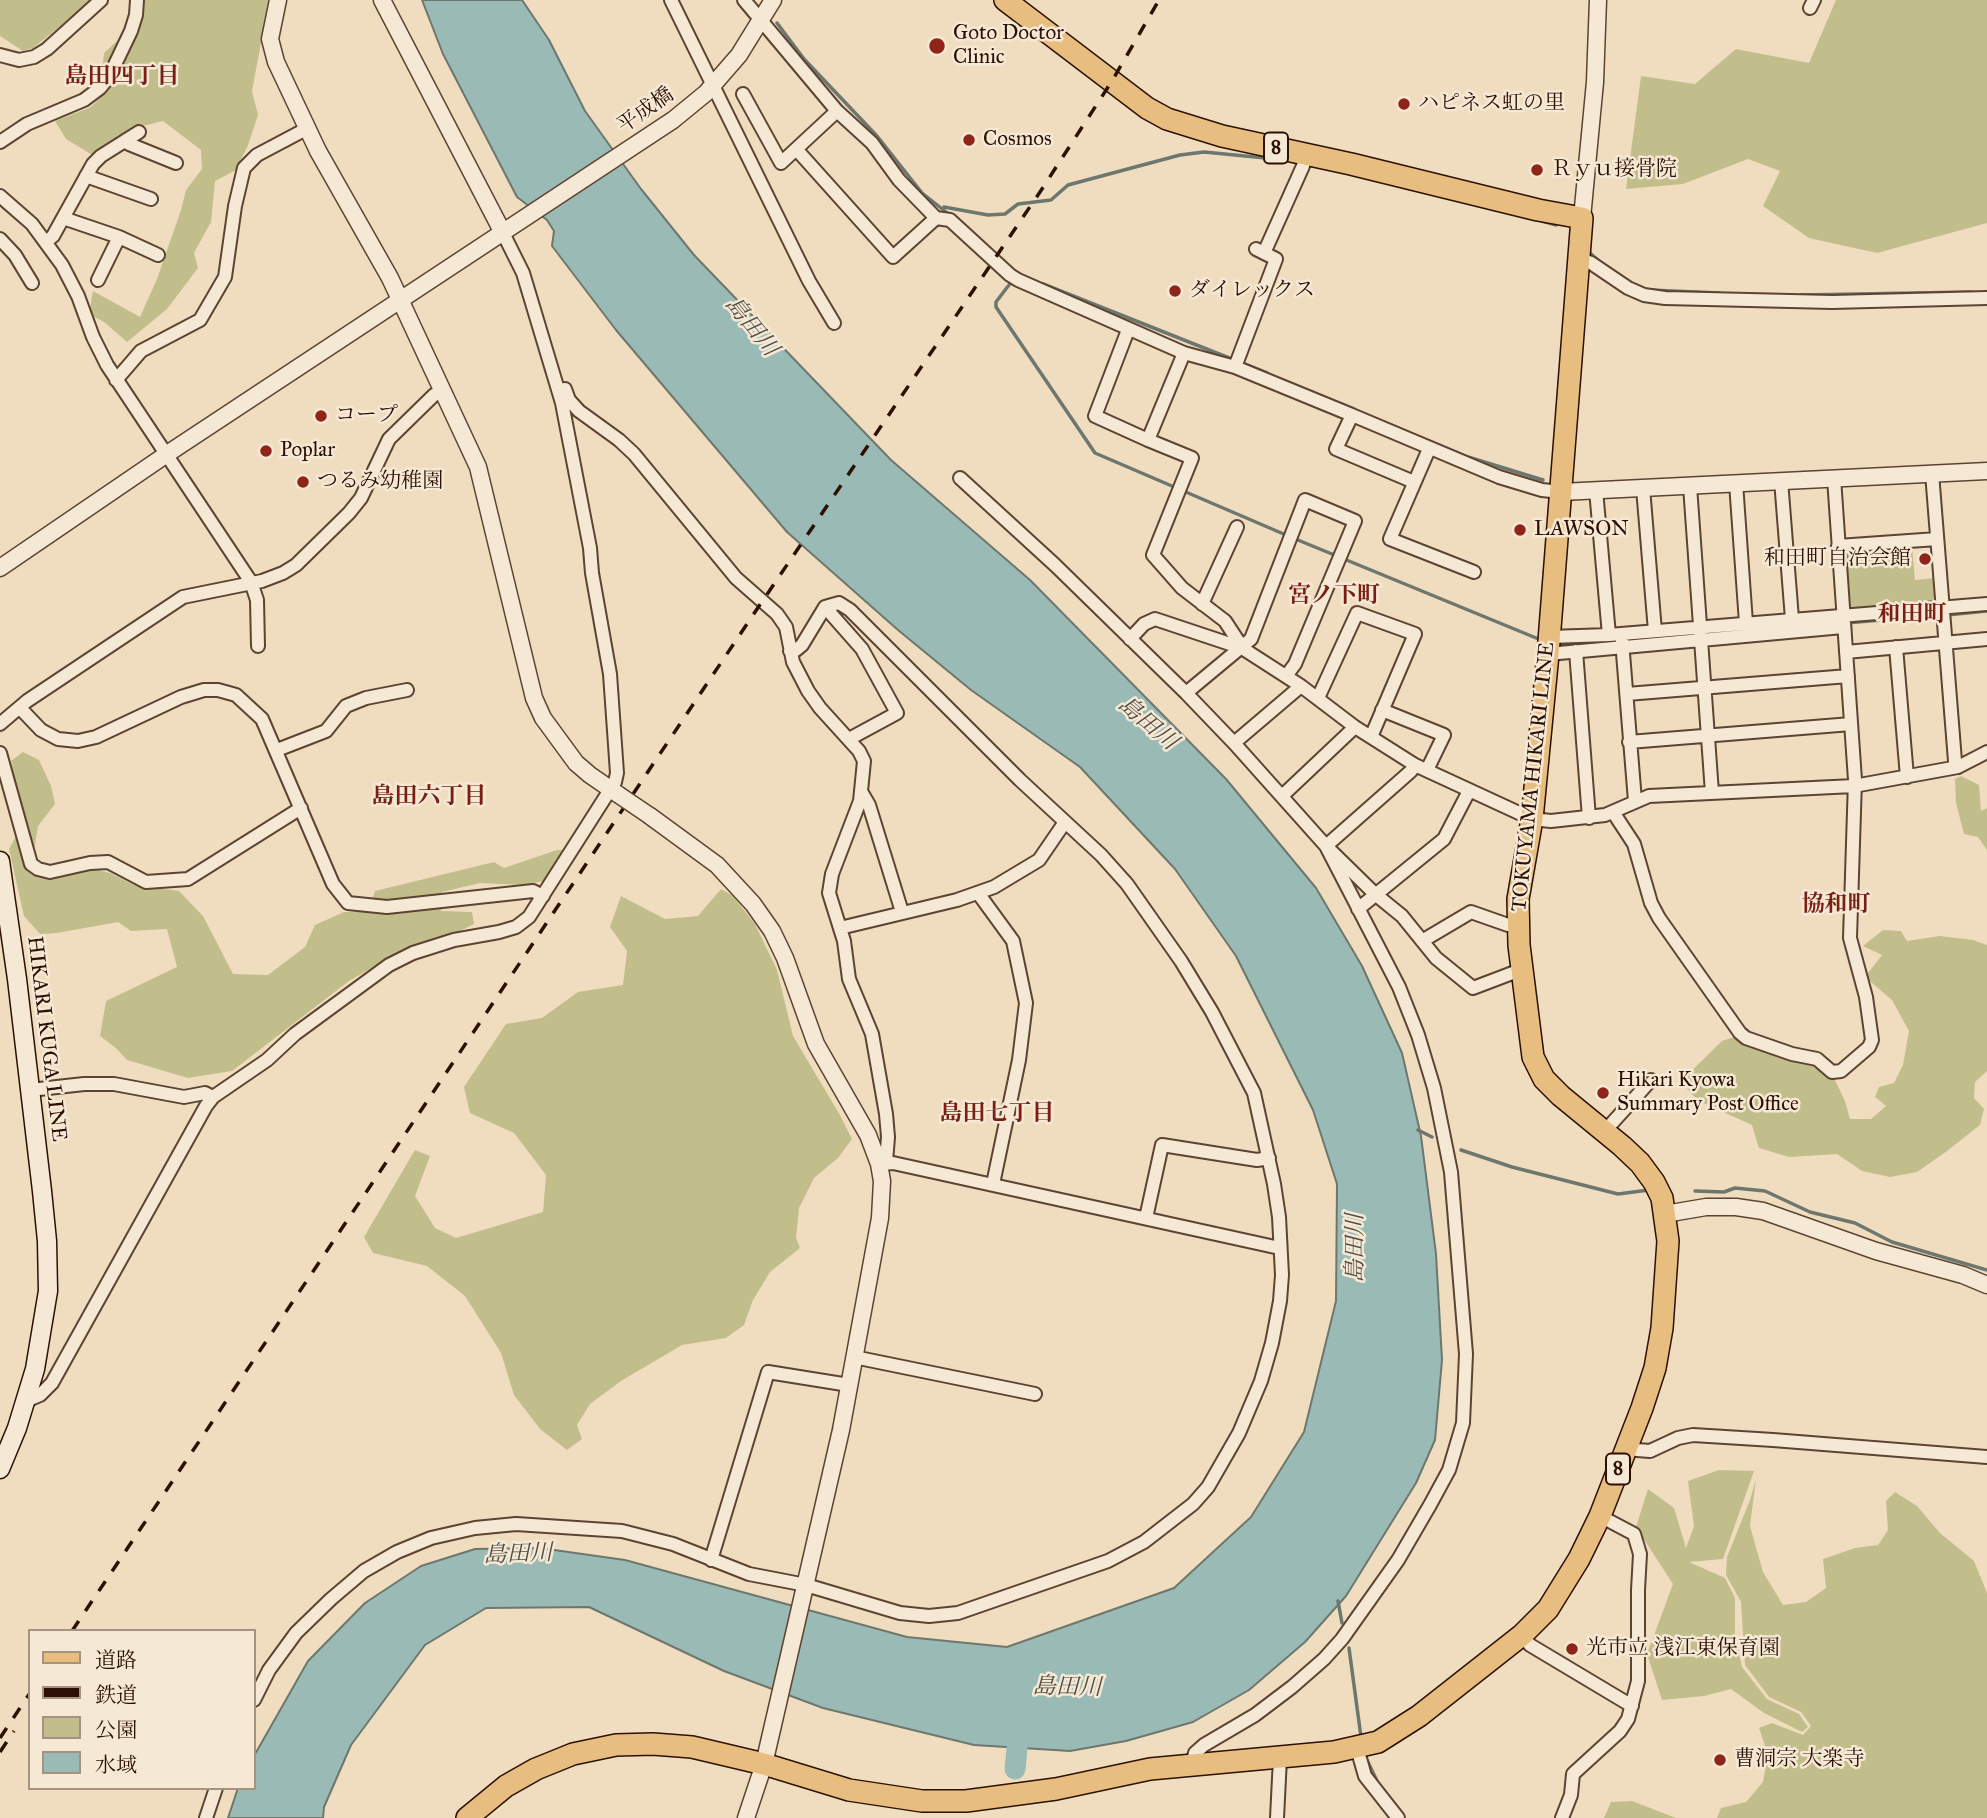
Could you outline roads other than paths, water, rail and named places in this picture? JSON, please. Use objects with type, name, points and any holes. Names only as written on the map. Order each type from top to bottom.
[{"type":"main road","name":"8","points":[[1005,0],[1147,108],[1167,119],[1222,136],[1582,218]]},
{"type":"main road","name":"TOKUYAMA HIKARI LINE","points":[[467,1818],[506,1786],[536,1769],[573,1754],[616,1745],[692,1747],[765,1758],[849,1790],[887,1797],[944,1801],[1006,1797],[1150,1769],[1280,1758],[1357,1748],[1396,1733],[1522,1635],[1548,1609],[1563,1588],[1600,1516],[1655,1368],[1662,1328],[1668,1241],[1665,1214],[1658,1190],[1640,1163],[1561,1096],[1544,1079],[1533,1057],[1518,925],[1518,899],[1532,819],[1549,645],[1582,218]]},
{"type":"main road","name":"HIKARI KUGA LINE","points":[[0,861],[47,1241],[47,1291],[42,1334],[18,1428],[0,1469]]},
{"type":"street","points":[[0,55],[19,60],[34,57],[47,49],[100,0]]},
{"type":"street","points":[[0,142],[27,124],[84,100],[100,88],[109,77],[131,31],[137,0]]},
{"type":"street","points":[[278,0],[270,39],[276,62],[308,128],[400,300],[478,467],[524,663],[543,718],[576,763],[717,865],[753,904],[772,931],[785,958],[816,1044],[882,1163]]},
{"type":"street","points":[[26,1401],[40,1395],[52,1383],[213,1097],[267,1060],[295,1034],[389,965],[414,953],[454,940],[516,927],[529,917],[615,793],[617,773],[610,674],[590,548],[555,374],[508,229],[382,0]]},
{"type":"street","points":[[671,0],[710,89],[809,281],[834,323]]},
{"type":"street","points":[[744,0],[837,111],[872,143],[899,180],[936,218],[950,220],[1010,275],[1128,330],[1184,353],[1235,367],[1499,477],[1542,490],[1561,492],[1987,471]]},
{"type":"street","name":"平成橋","points":[[0,568],[167,454],[673,120],[710,89],[739,55],[773,0]]},
{"type":"street","points":[[1582,218],[1595,82],[1598,0]]},
{"type":"street","points":[[743,94],[781,163],[837,111]]},
{"type":"street","points":[[117,380],[141,351],[200,320],[225,277],[234,206],[244,169],[257,155],[308,128]]},
{"type":"street","points":[[46,242],[53,236],[86,176],[101,156],[139,132]]},
{"type":"street","points":[[126,140],[129,144],[176,163]]},
{"type":"street","points":[[797,150],[893,257],[936,218]]},
{"type":"street","points":[[1235,367],[1276,259],[1260,251],[1306,155]]},
{"type":"street","points":[[86,176],[151,199]]},
{"type":"street","points":[[0,196],[32,223],[46,242],[78,296],[93,337],[117,380],[251,582],[257,600],[258,646]]},
{"type":"street","points":[[63,218],[118,237],[158,255]]},
{"type":"street","points":[[98,280],[118,237]]},
{"type":"street","points":[[2,246],[32,284]]},
{"type":"street","points":[[1580,259],[1591,263],[1628,288],[1644,295],[1665,298],[1832,302],[1987,298]]},
{"type":"street","points":[[1128,330],[1095,416],[1192,458],[1153,555],[1182,588],[1224,621],[1242,648]]},
{"type":"street","points":[[1148,440],[1184,353]]},
{"type":"street","points":[[555,374],[563,384],[569,400],[579,411],[634,454],[736,578],[777,614],[786,627],[793,662],[814,699],[849,739],[864,761],[862,793],[855,818],[832,874],[829,893],[840,928],[849,979],[872,1034],[886,1114],[888,1137],[882,1163],[880,1218],[849,1385],[805,1591],[765,1758],[746,1818]]},
{"type":"street","points":[[0,724],[49,686],[183,597],[262,581],[283,573],[307,556],[361,498],[389,439],[434,395],[443,391]]},
{"type":"street","points":[[1352,415],[1336,449],[1414,482]]},
{"type":"street","points":[[1429,449],[1390,539],[1474,572]]},
{"type":"street","points":[[1932,473],[1955,761],[1958,767]]},
{"type":"street","points":[[960,478],[1186,693],[1326,846],[1375,894],[1402,916],[1436,958],[1473,988],[1523,969]]},
{"type":"street","points":[[1613,812],[1634,844],[1651,903],[1659,918],[1740,1033],[1746,1038],[1792,1054],[1817,1059],[1832,1072],[1841,1072],[1869,1047],[1872,1040],[1866,997],[1850,938],[1854,786],[1834,478]]},
{"type":"street","points":[[1781,480],[1792,619]]},
{"type":"street","points":[[1736,483],[1746,623]]},
{"type":"street","points":[[1690,486],[1712,793]]},
{"type":"street","points":[[1643,488],[1655,631]]},
{"type":"street","points":[[1596,490],[1627,694],[1635,801]]},
{"type":"street","points":[[1186,693],[1251,639],[1305,500],[1355,521],[1295,664],[1286,676]]},
{"type":"street","points":[[1202,604],[1237,527]]},
{"type":"street","points":[[1838,546],[1937,539]]},
{"type":"street","points":[[256,1696],[269,1670],[296,1633],[331,1598],[364,1571],[397,1552],[430,1538],[475,1528],[516,1524],[576,1527],[650,1537],[749,1574],[805,1591],[900,1613],[929,1616],[958,1612],[1108,1561],[1144,1542],[1193,1504],[1208,1487],[1239,1433],[1272,1343],[1280,1301],[1279,1216],[1254,1093],[1212,1012],[1181,961],[1127,884],[1101,855],[850,610],[839,603],[825,607],[802,645],[790,651]]},
{"type":"street","points":[[1549,645],[1842,621],[1987,604]]},
{"type":"street","points":[[825,607],[862,649],[897,713],[849,739]]},
{"type":"street","points":[[1318,698],[1357,612],[1415,634],[1371,737]]},
{"type":"street","points":[[1130,639],[1143,624],[1154,619],[1242,648],[1301,686],[1355,727],[1421,767],[1532,819],[1551,821],[1589,818],[1613,812],[1649,796],[1854,786],[1958,767],[1987,752]]},
{"type":"street","points":[[1549,645],[1576,651],[1617,638],[1655,631],[1701,634],[1746,623],[1792,619],[1842,621]]},
{"type":"street","points":[[1846,652],[1987,639]]},
{"type":"street","points":[[1896,647],[1908,777]]},
{"type":"street","points":[[1576,651],[1589,818]]},
{"type":"street","points":[[1627,694],[1848,676]]},
{"type":"street","points":[[1234,743],[1301,686]]},
{"type":"street","points":[[20,708],[41,730],[58,739],[78,741],[96,737],[181,697],[204,690],[218,690],[236,695],[262,719],[333,884],[348,903],[387,907],[533,891],[543,896]]},
{"type":"street","points":[[277,750],[326,731],[346,706],[366,698],[407,690]]},
{"type":"street","points":[[1326,846],[1411,771],[1421,767],[1444,736],[1382,710]]},
{"type":"street","points":[[1629,742],[1851,724]]},
{"type":"street","points":[[1282,796],[1355,727]]},
{"type":"street","points":[[0,753],[31,864],[50,872],[108,862],[146,882],[188,879],[301,808]]},
{"type":"street","points":[[1358,909],[1444,839],[1469,791]]},
{"type":"street","points":[[862,793],[869,805],[902,912]]},
{"type":"street","points":[[840,928],[957,900],[1019,874],[1039,860],[1065,822]]},
{"type":"street","points":[[1192,1764],[1195,1753],[1255,1715],[1292,1687],[1342,1639],[1398,1560],[1430,1505],[1449,1470],[1458,1446],[1462,1423],[1465,1354],[1451,1172],[1434,1088],[1418,1035],[1399,987],[1326,846]]},
{"type":"street","points":[[978,893],[1013,941],[1027,1003],[1019,1060],[993,1184]]},
{"type":"street","points":[[1422,941],[1471,912],[1508,925],[1518,925]]},
{"type":"street","points":[[1604,1132],[1651,1080]]},
{"type":"street","points":[[30,1090],[84,1084],[114,1084],[184,1097],[205,1093],[213,1097]]},
{"type":"street","points":[[1146,1218],[1162,1145],[1257,1160],[1269,1158]]},
{"type":"street","points":[[882,1163],[993,1184],[1280,1247]]},
{"type":"street","points":[[1665,1214],[1706,1207],[1736,1207],[1763,1211],[1876,1251],[1987,1285]]},
{"type":"street","points":[[854,1357],[1035,1394]]},
{"type":"street","points":[[711,1560],[768,1372],[849,1385]]},
{"type":"street","points":[[1628,1445],[1637,1450],[1650,1451],[1678,1438],[1693,1435],[1987,1457]]},
{"type":"street","points":[[1562,1818],[1571,1795],[1573,1774],[1620,1731],[1632,1706],[1638,1681],[1640,1554],[1634,1534],[1600,1516]]},
{"type":"street","points":[[1522,1635],[1530,1645],[1632,1706]]},
{"type":"street","points":[[1357,1748],[1365,1776],[1398,1818]]},
{"type":"street","points":[[1277,1818],[1280,1758]]},
{"type":"street","points":[[206,1818],[215,1790]]},
{"type":"water","name":"島田川","points":[[422,0],[522,0],[549,40],[585,111],[641,189],[694,255],[891,460],[1030,580],[1226,779],[1316,888],[1362,966],[1402,1053],[1421,1136],[1436,1254],[1442,1360],[1435,1440],[1416,1483],[1346,1596],[1305,1642],[1249,1690],[1193,1722],[1126,1741],[1070,1751],[974,1745],[823,1708],[724,1671],[589,1607],[486,1608],[425,1645],[351,1745],[324,1807],[323,1818],[228,1818],[237,1790],[256,1790],[256,1752],[308,1661],[365,1603],[421,1566],[475,1549],[540,1548],[625,1560],[907,1637],[1007,1647],[1174,1588],[1251,1517],[1304,1432],[1336,1301],[1337,1184],[1313,1110],[1236,956],[1175,869],[1080,767],[971,690],[787,532],[616,330],[552,246],[554,231],[547,220],[517,197],[443,54]]},
{"type":"waterway","points":[[777,23],[804,59],[877,136],[922,193],[951,216]]},
{"type":"waterway","points":[[944,207],[988,215],[1005,214],[1018,204],[1051,200],[1068,185],[1180,155],[1204,152],[1286,160]]},
{"type":"waterway","points":[[1542,221],[1556,225]]},
{"type":"waterway","points":[[1590,253],[1601,263]]},
{"type":"waterway","points":[[1012,281],[996,302],[996,307],[1095,453],[1286,535]]},
{"type":"waterway","points":[[1627,281],[1643,288]]},
{"type":"waterway","points":[[1043,284],[1267,373]]},
{"type":"waterway","points":[[1650,290],[1719,293]]},
{"type":"waterway","points":[[1800,295],[1971,292]]},
{"type":"waterway","points":[[1384,422],[1468,457],[1543,480]]},
{"type":"waterway","points":[[1293,538],[1541,640]]},
{"type":"waterway","points":[[1947,615],[1987,611]]},
{"type":"waterway","points":[[1846,623],[1940,615]]},
{"type":"waterway","points":[[1558,646],[1619,641]]},
{"type":"waterway","points":[[1418,1130],[1432,1137]]},
{"type":"waterway","points":[[1461,1150],[1512,1167],[1618,1194],[1649,1190]]},
{"type":"waterway","points":[[1695,1191],[1724,1192],[1735,1188],[1765,1191],[1810,1212],[1855,1223],[1892,1242],[1987,1270]]},
{"type":"waterway","points":[[1338,1601],[1342,1623]]},
{"type":"waterway","points":[[1349,1648],[1361,1737]]},
{"type":"waterway","points":[[1015,1769],[1020,1719]]},
{"type":"waterway","points":[[1366,1758],[1378,1783]]},
{"type":"railway","points":[[73,1629],[1040,192],[1112,81],[1159,0]]},
{"type":"railway","points":[[0,1738],[28,1696]]},
{"type":"railway","points":[[0,1752],[14,1731]]},
{"type":"place","name":"Goto Doctor Clinic","points":[[937,46]]},
{"type":"place","name":"ハピネス虹の里","points":[[1404,104]]},
{"type":"place","name":"Cosmos","points":[[969,140]]},
{"type":"place","name":"Ｒｙｕ接骨院","points":[[1537,170]]},
{"type":"place","name":"ダイレックス","points":[[1175,291]]},
{"type":"place","name":"コープ","points":[[321,416]]},
{"type":"place","name":"Poplar","points":[[266,451]]},
{"type":"place","name":"つるみ幼稚園","points":[[303,482]]},
{"type":"place","name":"LAWSON","points":[[1520,530]]},
{"type":"place","name":"和田町自治会館","points":[[1925,559]]},
{"type":"place","name":"Hikari Kyowa Summary Post Office","points":[[1603,1093]]},
{"type":"place","name":"光市立 浅江東保育園","points":[[1572,1649]]},
{"type":"place","name":"曹洞宗 大楽寺","points":[[1720,1760]]},
{"type":"district","name":"島田四丁目","points":[[122,77]]},
{"type":"district","name":"宮ノ下町","points":[[1334,596]]},
{"type":"district","name":"和田町","points":[[1912,615]]},
{"type":"district","name":"島田六丁目","points":[[429,797]]},
{"type":"district","name":"協和町","points":[[1836,905]]},
{"type":"district","name":"島田七丁目","points":[[997,1114]]}]
